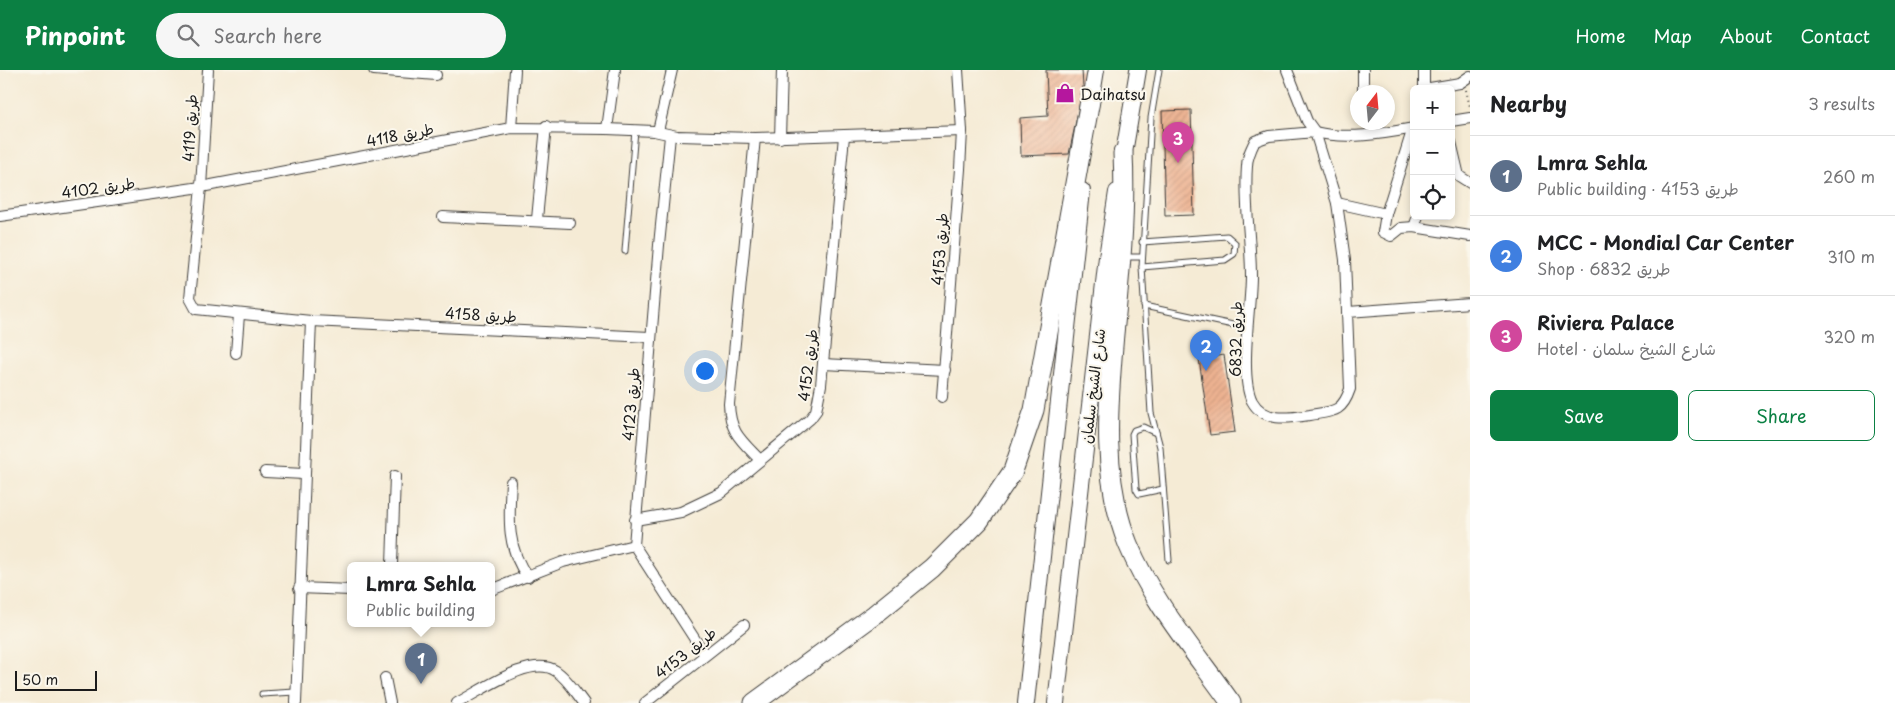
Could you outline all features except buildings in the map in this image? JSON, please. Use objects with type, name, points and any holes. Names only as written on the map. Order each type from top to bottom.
[{"type":"highway","points":[[754,703],[874,615],[932,568],[979,521],[1013,471],[1034,410],[1093,80]]},
{"type":"highway","points":[[1124,153],[1125,213],[1114,257],[1107,428],[1116,508],[1132,552],[1153,594],[1231,703]]},
{"type":"main road","points":[[1124,153],[1138,70]]},
{"type":"main road","name":"شارع الشيخ سلمان","points":[[1026,703],[1093,80]]},
{"type":"main road","name":"شارع الشيخ سلمان","points":[[1056,703],[1114,257]]},
{"type":"street","name":"طريق 4119","points":[[201,187],[208,70]]},
{"type":"street","points":[[374,70],[436,75]]},
{"type":"street","points":[[511,128],[515,70]]},
{"type":"street","points":[[615,70],[606,129],[658,132],[670,136],[756,138],[962,131]]},
{"type":"street","points":[[658,132],[672,70]]},
{"type":"street","points":[[780,138],[782,70]]},
{"type":"street","name":"طريق 4153","points":[[942,397],[962,131],[958,70]]},
{"type":"street","points":[[1287,70],[1307,121],[1315,132],[1338,135],[1364,135],[1410,129]]},
{"type":"street","points":[[1363,70],[1363,85]]},
{"type":"street","points":[[1424,70],[1424,85]]},
{"type":"street","points":[[1441,85],[1467,79]]},
{"type":"street","points":[[1455,120],[1470,118]]},
{"type":"street","name":"طريق 4118","points":[[201,187],[511,128],[546,126],[606,129]]},
{"type":"street","points":[[537,219],[546,126]]},
{"type":"street","points":[[1413,130],[1386,214],[1383,232],[1386,235],[1392,235],[1404,227],[1414,227],[1470,236]]},
{"type":"street","name":"طريق 6832","points":[[1315,132],[1336,203],[1346,260],[1352,374],[1350,389],[1346,401],[1339,409],[1305,416],[1275,417],[1264,414],[1252,401],[1247,370],[1247,328],[1251,277],[1246,168],[1255,141],[1269,136],[1315,132]]},
{"type":"street","name":"طريق 4123","points":[[634,545],[650,337],[670,136]]},
{"type":"street","name":"طريق 4152","points":[[635,520],[681,512],[721,493],[810,419],[816,411],[823,364],[844,136]]},
{"type":"street","points":[[756,138],[729,404],[731,427],[736,436],[760,460]]},
{"type":"street","points":[[1455,159],[1459,176],[1468,182]]},
{"type":"street","points":[[1455,184],[1468,182]]},
{"type":"street","name":"طريق 4102","points":[[0,216],[201,187]]},
{"type":"street","name":"طريق 4158","points":[[201,187],[190,298],[196,309],[311,321],[650,337]]},
{"type":"street","points":[[1336,203],[1386,214]]},
{"type":"street","points":[[443,217],[537,219],[570,222]]},
{"type":"street","points":[[1414,227],[1417,220]]},
{"type":"street","points":[[1348,312],[1470,303]]},
{"type":"street","points":[[236,353],[240,315]]},
{"type":"street","points":[[296,703],[299,588],[311,321]]},
{"type":"street","points":[[823,364],[945,370]]},
{"type":"street","points":[[265,472],[304,474]]},
{"type":"street","points":[[392,562],[395,476]]},
{"type":"street","points":[[511,482],[509,514],[513,554],[528,577]]},
{"type":"street","points":[[495,589],[570,560],[634,545],[705,656]]},
{"type":"street","points":[[299,588],[347,590]]},
{"type":"street","name":"طريق 4153","points":[[646,703],[744,625]]},
{"type":"street","points":[[457,703],[522,669],[540,665],[557,671],[584,703]]},
{"type":"street","points":[[385,678],[390,703]]},
{"type":"lane","points":[[1159,70],[1151,118],[1142,242],[1142,267],[1151,413],[1157,434],[1169,560]]},
{"type":"lane","points":[[625,252],[635,130]]},
{"type":"lane","points":[[1142,242],[1227,236],[1235,243],[1236,249],[1234,254],[1225,260],[1142,267]]},
{"type":"lane","points":[[1114,257],[1142,257]]},
{"type":"lane","points":[[1144,306],[1247,328]]},
{"type":"lane","points":[[1157,434],[1143,427],[1134,430],[1132,434],[1136,488],[1137,492],[1143,495],[1163,489]]},
{"type":"lane","points":[[262,694],[295,692]]},
{"type":"path","points":[[1467,79],[1470,110]]},
{"type":"place","name":"Daihatsu","points":[[1065,93]]},
{"type":"place","name":"Riviera Palace","points":[[1178,163]]},
{"type":"place","name":"MCC - Mondial Car Center","points":[[1206,371]]},
{"type":"place","name":"Lmra Sehla","points":[[421,684]]}]
